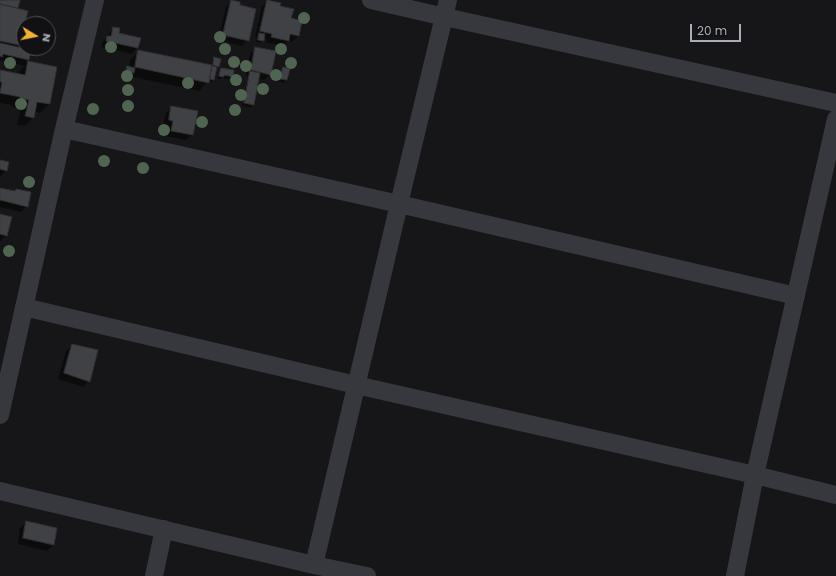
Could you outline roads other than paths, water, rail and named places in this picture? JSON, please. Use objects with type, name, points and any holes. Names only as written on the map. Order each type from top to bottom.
[{"type":"street","points":[[0,415],[4,381],[24,307],[95,0]]},
{"type":"street","points":[[371,0],[447,9],[836,103]]},
{"type":"street","points":[[314,565],[399,204],[447,9]]},
{"type":"street","points":[[735,576],[755,475],[836,119]]},
{"type":"street","points":[[64,129],[399,204],[796,296]]},
{"type":"street","points":[[24,307],[356,385],[755,475],[836,495]]},
{"type":"street","points":[[0,491],[366,576]]},
{"type":"street","points":[[154,576],[164,529]]}]
